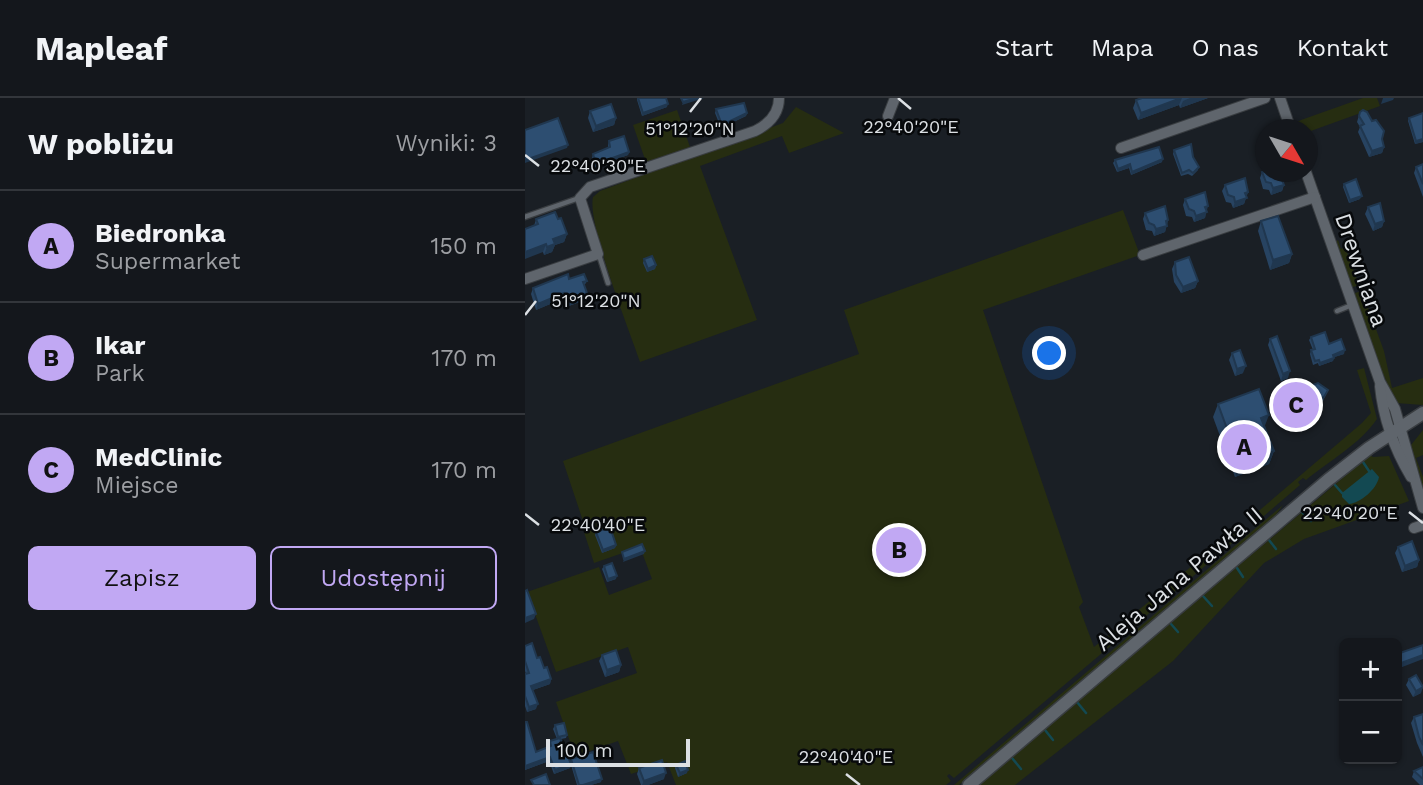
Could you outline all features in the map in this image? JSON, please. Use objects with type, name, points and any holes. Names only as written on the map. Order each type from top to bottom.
[{"type":"street","points":[[525,279],[598,254],[580,198],[590,187],[764,127],[778,108],[779,98]]},
{"type":"street","points":[[888,116],[895,98]]},
{"type":"street","points":[[1121,148],[1265,98]]},
{"type":"street","points":[[1280,98],[1287,119]]},
{"type":"street","name":"Drewniana","points":[[1310,182],[1380,382],[1382,401],[1396,430],[1404,465],[1414,482],[1423,508]]},
{"type":"street","points":[[1143,255],[1315,197]]},
{"type":"street","name":"Aleja Jana Pawła II","points":[[969,785],[1328,480],[1423,413]]},
{"type":"lane","points":[[525,216],[580,198]]},
{"type":"lane","points":[[598,254],[608,283]]},
{"type":"lane","points":[[1336,311],[1353,305]]},
{"type":"green space","points":[[1363,98],[1377,98],[1380,106],[1318,128],[1318,119],[1304,119]]},
{"type":"green space","points":[[796,107],[844,133],[789,153],[782,136],[700,166],[757,320],[640,362],[602,253],[596,230],[593,197],[600,191],[783,123]]},
{"type":"green space","points":[[677,110],[690,147],[646,162],[633,125]]},
{"type":"green space","points":[[1123,210],[1140,255],[983,310],[1083,602],[1079,607],[1094,647],[1239,527],[1243,534],[954,778],[949,774],[947,776],[951,781],[946,785],[676,785],[667,762],[631,774],[618,741],[575,756],[556,702],[637,673],[628,647],[556,672],[527,592],[599,567],[609,595],[652,579],[640,547],[594,563],[563,461],[859,354],[844,310]]},
{"type":"green space","points":[[1338,240],[1341,249],[1345,247],[1359,285],[1350,286],[1335,243]]},
{"type":"green space","points":[[1362,291],[1384,351],[1392,388],[1423,378],[1423,405],[1396,403],[1373,351],[1354,295]]},
{"type":"green space","points":[[1364,368],[1377,419],[1353,444],[1306,480],[1303,478],[1298,482],[1300,485],[1258,521],[1253,519],[1254,515],[1371,413],[1357,370]]},
{"type":"green space","points":[[1423,430],[1423,455],[1416,458],[1423,477],[1423,491],[1411,445]]},
{"type":"green space","points":[[1370,455],[1389,456],[1409,501],[1304,539],[1264,563],[1173,661],[1015,785],[978,785]]},
{"type":"green space","points":[[1283,505],[1273,519],[959,785],[954,785]]},
{"type":"water","points":[[1372,469],[1379,477],[1378,482],[1363,498],[1349,504],[1342,497],[1342,493]]},
{"type":"building","points":[[638,98],[666,98],[668,104],[643,113]]},
{"type":"building","points":[[1181,98],[1141,113],[1136,100]]},
{"type":"building","points":[[744,103],[747,113],[722,125],[716,109]]},
{"type":"building","points":[[611,104],[616,118],[596,126],[590,111]]},
{"type":"building","points":[[1363,110],[1372,121],[1376,120],[1384,131],[1384,147],[1372,151],[1360,126],[1364,124],[1359,116]]},
{"type":"building","points":[[1423,113],[1423,139],[1416,141],[1409,118]]},
{"type":"building","points":[[558,118],[568,145],[525,160],[525,130]]},
{"type":"building","points":[[624,136],[629,152],[596,164],[593,154],[610,147],[609,141]]},
{"type":"building","points":[[1191,144],[1193,157],[1199,167],[1193,173],[1189,170],[1182,173],[1174,150]]},
{"type":"building","points":[[1159,147],[1163,159],[1132,172],[1130,164],[1118,169],[1115,160]]},
{"type":"building","points":[[1423,164],[1423,184],[1416,167]]},
{"type":"building","points":[[1245,178],[1247,198],[1235,202],[1234,197],[1228,195],[1225,185]]},
{"type":"building","points":[[1356,179],[1362,196],[1350,200],[1344,184]]},
{"type":"building","points":[[1266,182],[1283,182],[1284,185],[1273,188],[1271,183]]},
{"type":"building","points":[[1205,192],[1207,212],[1196,216],[1185,199]]},
{"type":"building","points":[[1380,203],[1384,221],[1375,224],[1368,207]]},
{"type":"building","points":[[1165,206],[1167,226],[1156,229],[1149,223],[1145,213]]},
{"type":"building","points":[[555,212],[558,219],[561,218],[567,234],[553,239],[555,244],[547,247],[546,244],[525,252],[525,229],[538,224],[536,219]]},
{"type":"building","points":[[1278,216],[1292,254],[1273,260],[1261,221]]},
{"type":"building","points":[[652,256],[656,265],[648,269],[644,259]]},
{"type":"building","points":[[1189,257],[1198,281],[1183,287],[1176,275],[1175,262]]},
{"type":"building","points":[[568,274],[569,279],[584,274],[587,281],[583,282],[587,293],[569,300],[564,293],[538,304],[533,288]]},
{"type":"building","points":[[1325,332],[1329,344],[1341,339],[1345,350],[1320,363],[1319,360],[1315,361],[1311,350],[1315,349],[1311,337]]},
{"type":"building","points":[[1277,336],[1290,371],[1283,374],[1270,339]]},
{"type":"building","points":[[1240,350],[1246,366],[1237,369],[1232,353]]},
{"type":"building","points":[[1318,383],[1328,390],[1324,397],[1304,405],[1308,414],[1299,422],[1288,421],[1278,394],[1285,385],[1297,387],[1298,390]]},
{"type":"building","points":[[1259,389],[1269,415],[1261,418],[1274,451],[1240,464],[1218,404]]},
{"type":"building","points":[[610,527],[616,545],[603,550],[596,532]]},
{"type":"building","points":[[1412,541],[1419,560],[1405,566],[1398,547]]},
{"type":"building","points":[[642,544],[645,551],[624,559],[622,552]]},
{"type":"building","points":[[612,563],[617,576],[608,579],[604,566]]},
{"type":"building","points":[[527,590],[536,614],[525,618],[525,591]]},
{"type":"building","points":[[532,643],[537,658],[540,657],[544,668],[547,667],[551,679],[531,686],[538,704],[529,707],[525,696],[525,674],[529,673],[525,661],[525,646]]},
{"type":"building","points":[[1423,645],[1423,655],[1402,663],[1402,652]]},
{"type":"building","points":[[616,650],[621,665],[607,670],[602,655]]},
{"type":"building","points":[[1416,675],[1423,687],[1416,691],[1409,679]]},
{"type":"building","points":[[1423,714],[1423,745],[1414,717]]},
{"type":"building","points":[[525,722],[536,752],[551,746],[550,741],[560,738],[571,764],[555,770],[550,757],[525,766]]},
{"type":"building","points":[[564,723],[567,735],[558,737],[555,725]]},
{"type":"building","points":[[593,752],[602,779],[579,785],[571,759]]},
{"type":"building","points":[[662,760],[666,773],[644,781],[639,768]]},
{"type":"building","points":[[685,761],[688,770],[680,773],[676,765]]},
{"type":"building","points":[[1423,767],[1423,779],[1414,771]]},
{"type":"building","points":[[546,774],[550,785],[534,785],[531,780]]},
{"type":"waterway","points":[[1363,462],[1369,471]]},
{"type":"waterway","points":[[1335,485],[1342,493]]},
{"type":"waterway","points":[[1302,512],[1311,521]]},
{"type":"waterway","points":[[1269,540],[1276,549]]},
{"type":"waterway","points":[[1237,568],[1243,577]]},
{"type":"waterway","points":[[1203,596],[1212,606]]},
{"type":"waterway","points":[[1171,624],[1178,632]]},
{"type":"waterway","points":[[1077,702],[1086,713]]},
{"type":"waterway","points":[[1045,730],[1053,740]]},
{"type":"waterway","points":[[1012,758],[1021,769]]},
{"type":"place","name":"MedClinic","points":[[1296,405]]},
{"type":"place","name":"Biedronka","points":[[1244,447]]},
{"type":"place","name":"Ikar","points":[[899,550]]}]
